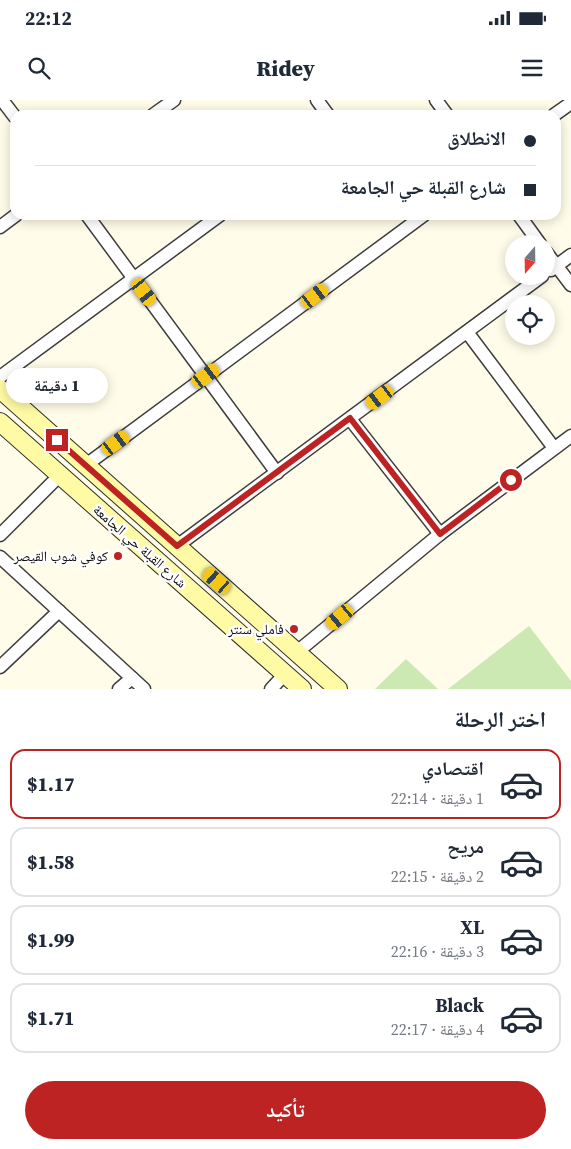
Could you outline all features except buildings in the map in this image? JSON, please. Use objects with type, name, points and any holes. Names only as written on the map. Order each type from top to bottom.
[{"type":"main road","name":"شارع القبلة حي الجامعة","points":[[0,389],[338,689]]},
{"type":"main road","name":"شارع القبلة حي الجامعة","points":[[0,422],[302,689]]},
{"type":"street","points":[[2,100],[10,110]]},
{"type":"street","points":[[160,110],[174,100]]},
{"type":"street","points":[[91,220],[277,473]]},
{"type":"street","points":[[0,377],[213,220]]},
{"type":"street","points":[[86,465],[417,220]]},
{"type":"street","points":[[523,220],[533,235]]},
{"type":"street","points":[[555,267],[571,255]]},
{"type":"street","points":[[555,273],[571,285]]},
{"type":"street","points":[[177,546],[530,285]]},
{"type":"street","points":[[467,332],[554,448]]},
{"type":"street","points":[[350,418],[440,534]]},
{"type":"street","points":[[297,652],[440,534],[571,436]]},
{"type":"street","points":[[0,535],[60,475]]},
{"type":"street","points":[[0,557],[144,689]]},
{"type":"street","points":[[0,667],[58,610]]},
{"type":"street","points":[[271,689],[285,674]]},
{"type":"street","points":[[119,689],[132,678]]},
{"type":"green space","points":[[529,626],[571,681],[571,689],[448,689]]},
{"type":"green space","points":[[406,659],[438,689],[375,689]]},
{"type":"place","name":"كوفي شوب القيصر","points":[[118,556]]},
{"type":"place","name":"فاملي سنتر","points":[[294,629]]},
{"type":"route","points":[[57,440],[177,546],[350,418],[440,534],[511,480]]}]
